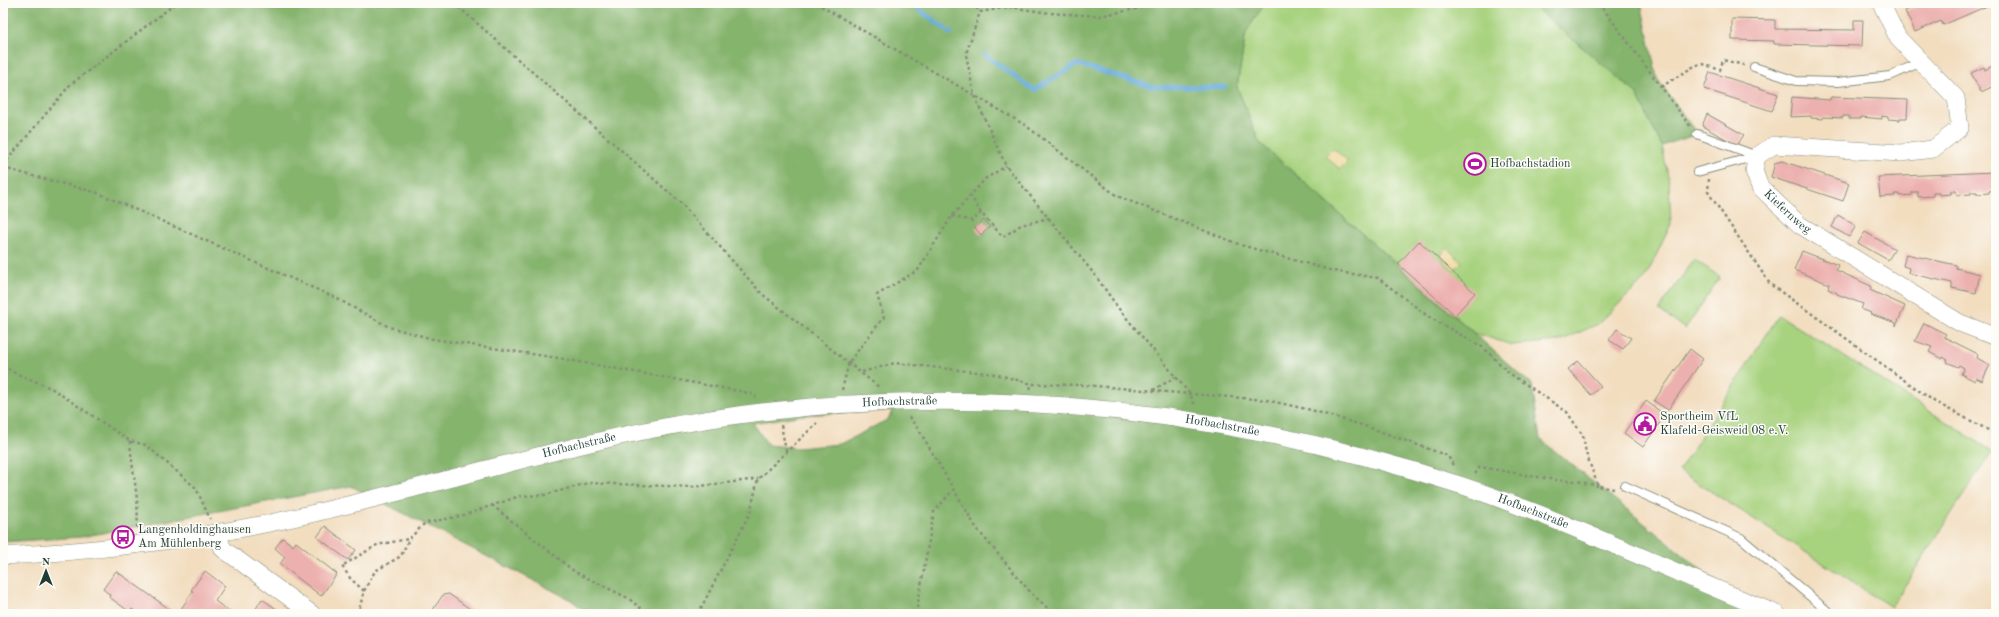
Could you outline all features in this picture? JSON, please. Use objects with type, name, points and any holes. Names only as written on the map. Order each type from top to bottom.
[{"type":"street","points":[[1757,156],[1774,146],[1901,153],[1933,149],[1960,128],[1956,98],[1898,38],[1881,3]]},
{"type":"street","name":"Kiefernweg","points":[[1757,156],[1754,171],[1760,187],[1800,225],[1960,323],[1996,337]]},
{"type":"street","name":"Hofbachstraße","points":[[3,556],[65,553],[136,546],[217,533],[288,519],[528,458],[649,430],[716,419],[779,411],[896,402],[961,401],[1027,403],[1113,409],[1201,421],[1261,432],[1360,455],[1465,487],[1514,504],[1777,614]]},
{"type":"street","points":[[217,533],[223,549],[312,614]]},
{"type":"lane","points":[[1754,68],[1796,81],[1838,82],[1890,76],[1921,62]]},
{"type":"lane","points":[[1697,134],[1757,156]]},
{"type":"lane","points":[[1697,172],[1710,170],[1757,156]]},
{"type":"lane","points":[[1622,488],[1741,538],[1831,614]]},
{"type":"path","points":[[3,165],[70,85],[176,3]]},
{"type":"path","points":[[454,3],[681,203],[762,294],[862,372],[896,402],[919,430],[977,530],[1031,593],[1054,614]]},
{"type":"path","points":[[816,3],[1026,125],[1117,196],[1241,245],[1333,271],[1378,278],[1429,317],[1484,348],[1509,373],[1567,412],[1583,436],[1586,453],[1598,486]]},
{"type":"path","points":[[972,3],[980,12]]},
{"type":"path","points":[[980,12],[1010,7],[1049,13],[1099,16],[1146,7],[1154,3]]},
{"type":"path","points":[[1599,3],[1646,64],[1660,87],[1697,134]]},
{"type":"path","points":[[980,12],[966,54],[974,96],[1006,166],[1095,275],[1119,309],[1190,394]]},
{"type":"path","points":[[1660,87],[1696,65],[1703,64],[1720,70],[1723,60],[1754,68]]},
{"type":"path","points":[[849,362],[884,317],[877,295],[918,270],[952,216],[985,179],[1006,166]]},
{"type":"path","points":[[3,168],[98,193],[336,298],[390,327],[433,339],[558,358],[750,393],[779,411],[786,452],[758,479],[750,513],[698,614]]},
{"type":"path","points":[[1710,170],[1708,192],[1770,284],[1935,402],[1996,434]]},
{"type":"path","points":[[970,195],[981,213],[1003,237],[1022,224],[1049,218]]},
{"type":"path","points":[[952,216],[972,221],[981,213]]},
{"type":"path","points":[[862,372],[895,363],[996,374],[1032,384],[1082,385],[1266,400],[1311,410],[1368,427],[1448,456],[1465,487],[1480,467],[1556,480],[1577,481],[1598,486],[1622,488]]},
{"type":"path","points":[[3,365],[13,372],[51,388],[130,441],[146,445],[196,488],[217,533]]},
{"type":"path","points":[[1152,391],[1176,377]]},
{"type":"path","points":[[1027,403],[1032,384]]},
{"type":"path","points":[[130,441],[132,471],[139,509],[136,546]]},
{"type":"path","points":[[360,613],[364,591],[375,571],[401,556],[409,539],[425,523],[461,516],[520,496],[545,495],[588,483],[692,487],[758,479]]},
{"type":"path","points":[[916,614],[934,512],[953,490]]},
{"type":"path","points":[[492,505],[575,572],[628,598],[648,614]]},
{"type":"path","points":[[364,591],[350,578],[342,566],[377,545],[409,539]]},
{"type":"green space","points":[[3,3],[1265,3],[1246,32],[1237,87],[1259,142],[1532,385],[1540,439],[1756,614],[589,614],[571,600],[351,486],[81,537],[3,542]],"holes":[[[894,410],[887,420],[840,444],[798,448],[768,445],[753,423],[803,415]]]},
{"type":"green space","name":"Hofbachstadion","points":[[1265,3],[1530,3],[1636,93],[1662,146],[1669,181],[1671,224],[1645,279],[1598,324],[1560,341],[1512,345],[1474,333],[1259,142],[1237,87],[1246,32]]},
{"type":"green space","points":[[1530,3],[1641,3],[1657,78],[1697,134],[1662,146],[1636,93]]},
{"type":"green space","points":[[1694,259],[1720,277],[1685,329],[1659,310]]},
{"type":"green space","points":[[1779,315],[1992,451],[1891,607],[1679,471]]},
{"type":"sand","points":[[1333,148],[1348,161],[1340,169],[1325,156]]},
{"type":"sand","points":[[1447,248],[1462,262],[1454,270],[1439,257]]},
{"type":"building","points":[[1923,3],[1994,3],[1943,25],[1941,21],[1915,32],[1905,11]]},
{"type":"building","points":[[1732,19],[1775,20],[1775,29],[1854,30],[1854,20],[1863,20],[1862,46],[1774,44],[1774,41],[1732,40]]},
{"type":"building","points":[[1996,64],[1996,85],[1981,92],[1971,73],[1984,67],[1985,70]]},
{"type":"building","points":[[1710,72],[1778,94],[1772,111],[1704,89]]},
{"type":"building","points":[[1792,97],[1830,100],[1831,97],[1908,100],[1907,118],[1900,118],[1900,120],[1888,119],[1888,117],[1882,116],[1882,119],[1861,117],[1861,119],[1849,119],[1849,116],[1843,116],[1843,118],[1823,117],[1823,119],[1811,118],[1811,116],[1790,117]]},
{"type":"building","points":[[1707,114],[1744,135],[1737,145],[1702,126]]},
{"type":"building","points":[[1782,161],[1849,183],[1843,201],[1771,177],[1775,163]]},
{"type":"building","points":[[1994,172],[1995,190],[1989,191],[1989,193],[1977,194],[1977,192],[1971,192],[1971,194],[1957,195],[1956,191],[1951,191],[1951,194],[1939,195],[1939,193],[1933,193],[1933,196],[1918,197],[1918,192],[1912,192],[1912,195],[1900,196],[1900,194],[1894,194],[1895,196],[1880,197],[1878,177]]},
{"type":"building","points":[[1838,215],[1856,226],[1849,237],[1832,227]]},
{"type":"building","points":[[984,220],[990,227],[981,235],[975,228]]},
{"type":"building","points":[[1865,232],[1895,249],[1888,260],[1858,243]]},
{"type":"building","points":[[1419,241],[1475,293],[1455,315],[1398,264]]},
{"type":"building","points":[[1802,251],[1838,265],[1836,270],[1871,286],[1870,290],[1905,306],[1896,326],[1896,323],[1870,314],[1871,313],[1861,309],[1863,304],[1828,289],[1829,284],[1794,270]]},
{"type":"building","points":[[1906,254],[1956,265],[1956,268],[1980,274],[1976,293],[1952,288],[1952,283],[1908,273],[1909,268],[1903,266]]},
{"type":"building","points":[[1924,323],[1946,334],[1944,337],[1978,354],[1977,358],[1990,365],[1982,381],[1976,378],[1975,381],[1961,374],[1964,368],[1947,362],[1948,360],[1943,357],[1942,359],[1929,352],[1932,347],[1915,341]]},
{"type":"building","points":[[1617,329],[1631,338],[1623,349],[1609,340]]},
{"type":"building","points":[[1690,349],[1703,359],[1668,410],[1654,401]]},
{"type":"building","points":[[1578,361],[1601,386],[1591,395],[1568,369]]},
{"type":"building","name":"Sportheim VfL Klafeld-Geisweid 08 e.V.","points":[[1646,401],[1665,415],[1643,447],[1624,433]]},
{"type":"building","points":[[325,526],[356,550],[348,560],[317,537]]},
{"type":"building","points":[[283,538],[293,546],[296,542],[337,574],[321,596],[280,564],[285,557],[275,548]]},
{"type":"building","points":[[116,571],[175,613],[177,610],[179,612],[193,591],[191,590],[205,571],[225,586],[215,601],[233,614],[138,614],[132,609],[130,612],[109,597],[110,595],[103,589]]},
{"type":"building","points":[[449,594],[477,614],[435,614],[432,611],[443,595]]},
{"type":"building","points":[[262,599],[284,614],[261,614],[255,610]]},
{"type":"waterway","points":[[910,3],[951,33]]},
{"type":"waterway","points":[[985,55],[1034,90],[1077,64],[1153,87],[1225,87]]},
{"type":"place","name":"Hofbachstadion","points":[[1475,164]]},
{"type":"place","name":"Sportheim VfL Klafeld-Geisweid 08 e.V.","points":[[1645,424]]},
{"type":"place","name":"Langenholdinghausen Am Mühlenberg","points":[[123,537]]}]
